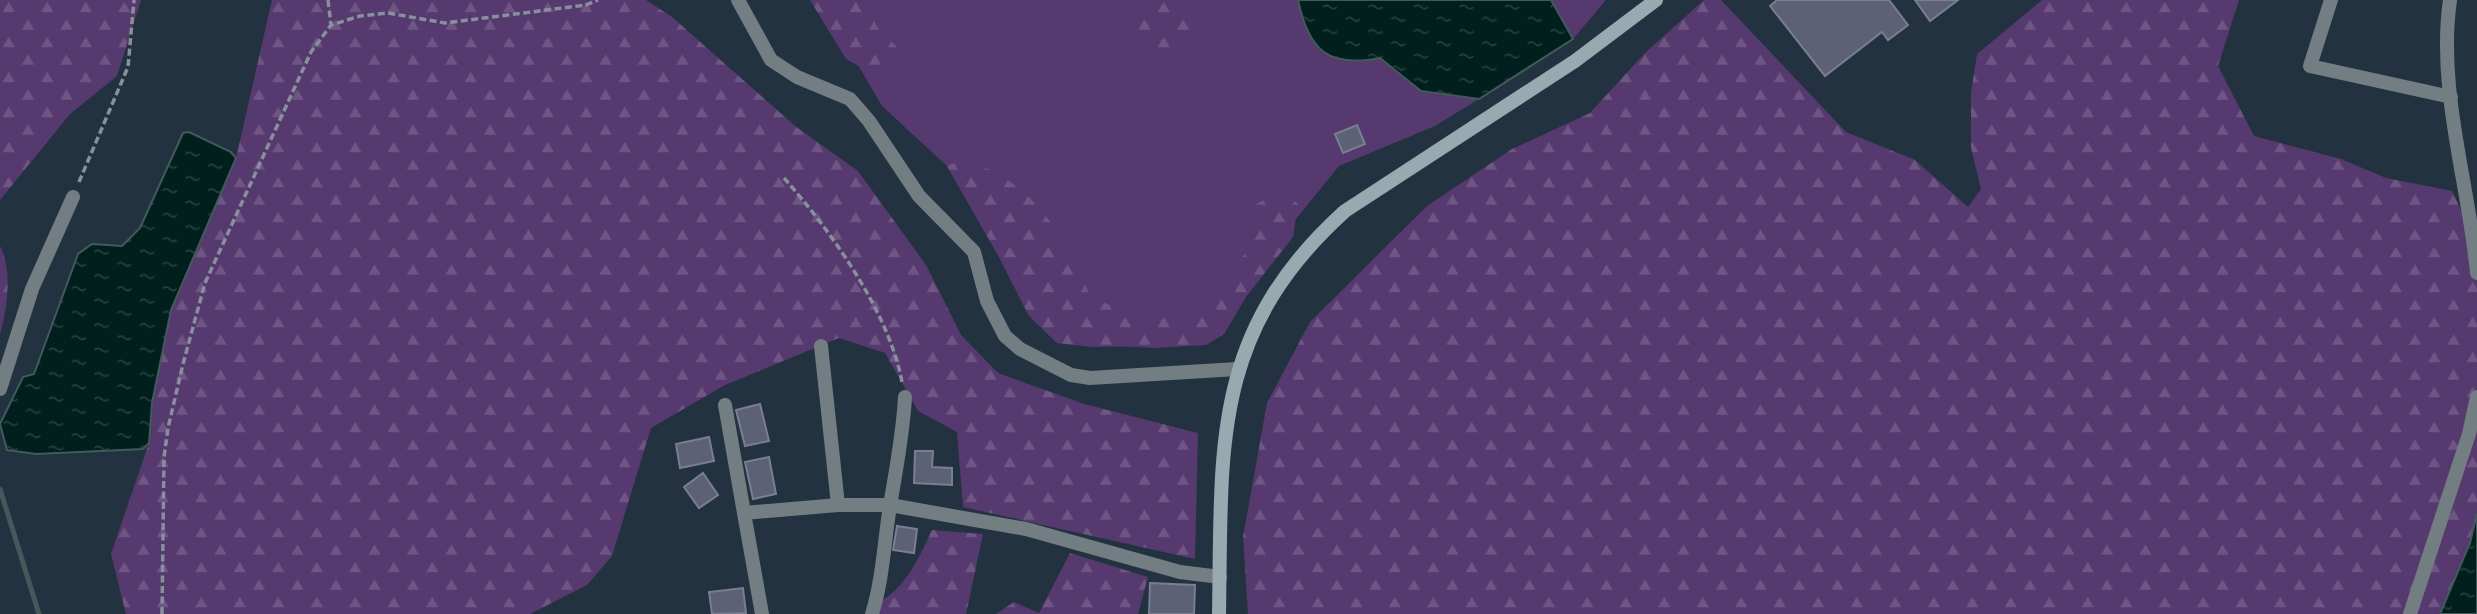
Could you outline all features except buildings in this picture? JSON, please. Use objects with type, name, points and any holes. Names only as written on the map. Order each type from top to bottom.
[{"type":"street","points":[[738,0],[771,60],[797,78],[850,99],[869,121],[919,196],[974,253],[995,318],[1005,336],[1020,349],[1071,375],[1090,378],[1237,369]]},
{"type":"street","points":[[1219,614],[1225,425],[1237,369],[1270,297],[1282,280],[1318,236],[1345,211],[1575,61],[1656,0]]},
{"type":"street","points":[[2331,0],[2309,66],[2451,97]]},
{"type":"street","points":[[2450,0],[2447,18],[2451,97],[2477,273]]},
{"type":"street","points":[[0,389],[32,289],[73,197]]},
{"type":"street","points":[[821,346],[838,505]]},
{"type":"street","points":[[872,614],[881,586],[890,505],[903,442],[905,397]]},
{"type":"street","points":[[2410,614],[2469,434],[2477,397]]},
{"type":"street","points":[[724,405],[762,614]]},
{"type":"street","points":[[744,513],[838,505],[890,505],[1026,528],[1180,572],[1220,577]]},
{"type":"path","points":[[73,197],[128,67],[134,0]]},
{"type":"path","points":[[328,0],[331,25]]},
{"type":"path","points":[[162,614],[164,457],[168,428],[205,283],[302,64],[331,25],[360,16],[388,13],[445,23],[525,10],[586,5],[598,0]]},
{"type":"path","points":[[784,177],[880,311],[897,354],[905,397]]},
{"type":"green space","points":[[0,0],[141,0],[117,76],[70,114],[0,200]]},
{"type":"green space","points":[[272,0],[646,0],[672,17],[795,126],[858,171],[926,265],[961,335],[998,373],[1084,404],[1198,433],[1195,559],[963,507],[957,432],[918,411],[885,353],[839,338],[725,385],[651,428],[612,556],[587,585],[530,614],[126,614],[111,554],[149,443],[152,403],[171,310],[236,158]]},
{"type":"green space","points":[[810,0],[863,0],[879,30],[897,47],[895,67],[879,77],[846,59]]},
{"type":"green space","points":[[820,0],[1606,0],[1573,39],[1479,99],[1435,126],[1339,166],[1279,240],[1224,334],[1206,345],[1155,348],[1057,343],[1029,316],[947,166],[882,106]]},
{"type":"green space","points":[[1134,0],[1193,0],[1199,18],[1195,40],[1172,49],[1159,49],[1145,43],[1138,37]]},
{"type":"green space","points":[[1704,0],[1721,0],[1846,132],[1915,160],[1968,207],[1981,189],[1971,148],[1971,92],[1977,54],[2042,0],[2239,0],[2218,66],[2254,136],[2341,159],[2386,178],[2452,191],[2477,244],[2477,515],[2470,543],[2440,614],[1248,614],[1243,537],[1267,403],[1310,322],[1427,206],[1512,149],[1590,113],[1646,52]]},
{"type":"green space","points":[[962,160],[987,168],[1008,180],[1043,212],[1069,253],[1091,298],[1139,316],[1188,316],[1227,280],[1260,231],[1255,205],[1276,193],[1298,203],[1293,237],[1246,297],[1224,334],[1206,345],[1092,347],[1057,343],[1029,316],[947,166]]},
{"type":"green space","points":[[0,246],[8,278],[7,301],[0,334]]},
{"type":"green space","points":[[932,530],[983,534],[966,614],[868,614],[869,607],[891,594],[908,576]]},
{"type":"green space","points":[[1070,553],[1148,577],[1138,614],[996,614],[1014,602],[1039,613]]},
{"type":"water","points":[[1298,0],[1551,0],[1573,39],[1479,99],[1421,91],[1380,58],[1347,60],[1324,52],[1308,32]]},
{"type":"water","points":[[189,132],[231,152],[236,158],[171,310],[152,403],[149,443],[143,449],[36,454],[7,450],[0,424],[23,377],[34,374],[78,254],[92,244],[122,246],[140,228],[183,133]]},
{"type":"water","points":[[2477,513],[2477,614],[2440,614],[2470,543]]},
{"type":"waterway","points":[[0,489],[39,614]]}]
